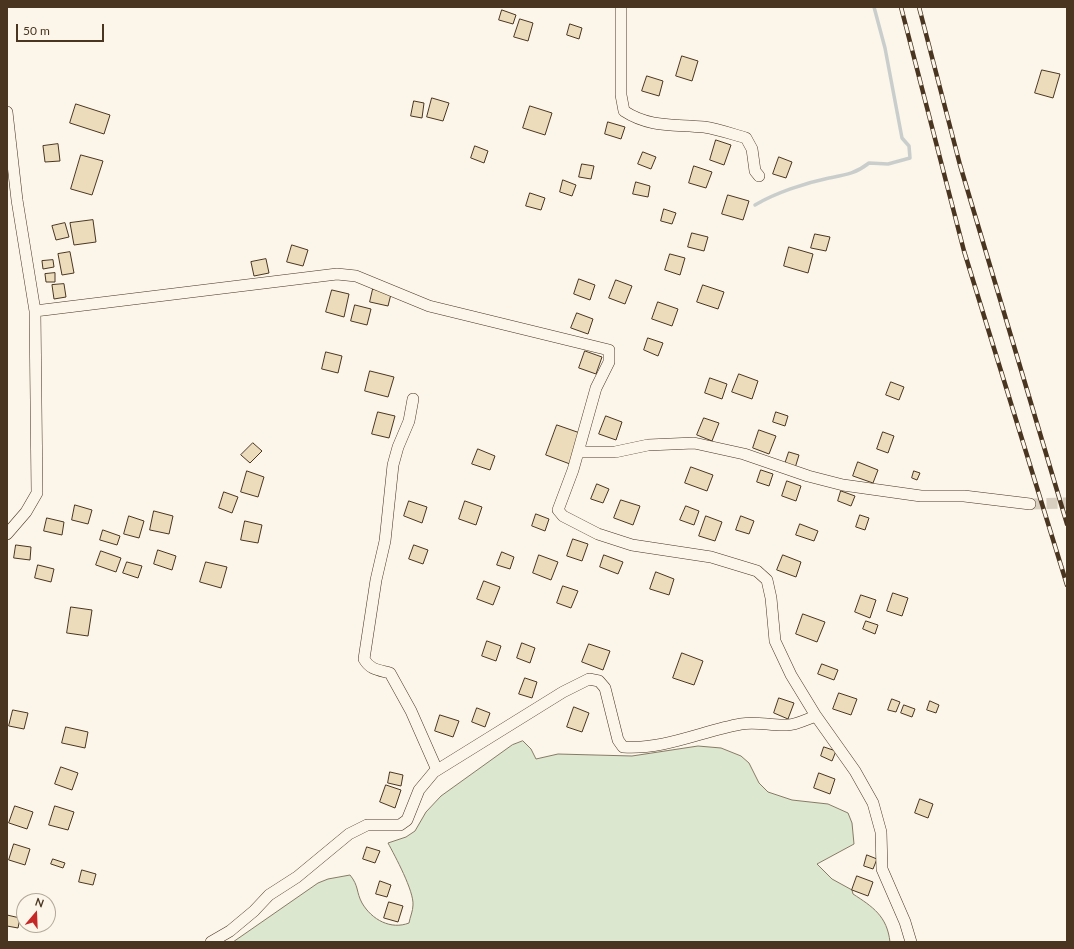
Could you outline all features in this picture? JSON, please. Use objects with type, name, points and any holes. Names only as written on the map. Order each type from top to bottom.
[{"type":"street","points":[[621,7],[621,95],[624,111],[637,119],[648,123],[705,128],[746,138],[752,149],[755,172],[759,176]]},
{"type":"street","points":[[7,112],[17,200],[35,311],[37,493],[26,512],[7,534]]},
{"type":"street","points":[[35,311],[330,275],[356,276],[429,306],[609,350],[609,362],[596,388],[578,452],[558,510],[563,516],[598,534],[632,545],[711,557],[757,571],[767,580],[771,598],[775,641],[791,675],[816,716],[855,771],[873,803],[881,832],[882,869],[905,922],[911,942]]},
{"type":"street","points":[[413,399],[409,421],[398,447],[393,465],[385,541],[376,580],[364,659],[367,665],[374,670],[390,673],[411,711],[437,770]]},
{"type":"street","points":[[578,452],[615,452],[648,446],[694,443],[744,454],[808,476],[843,485],[921,496],[964,496],[1030,504]]},
{"type":"street","points":[[211,942],[230,931],[254,911],[268,895],[297,877],[349,834],[367,825],[400,824],[407,820],[419,790],[437,770],[563,692],[589,679],[599,681],[605,688],[618,740],[623,747],[637,748],[663,744],[742,724],[757,722],[789,725],[816,716]]},
{"type":"green space","points":[[523,741],[531,749],[536,759],[558,754],[632,756],[698,746],[721,748],[741,756],[749,763],[759,783],[768,792],[792,800],[828,804],[848,813],[852,823],[854,844],[817,864],[832,879],[852,890],[853,894],[867,903],[878,913],[886,925],[890,942],[233,942],[318,883],[328,879],[350,875],[355,882],[362,903],[377,919],[382,922],[395,925],[409,923],[413,907],[410,891],[404,874],[388,843],[406,837],[415,831],[426,812],[441,796],[512,745]]},
{"type":"building","points":[[502,10],[516,15],[513,24],[499,20]]},
{"type":"building","points":[[520,19],[533,23],[528,41],[514,37]]},
{"type":"building","points":[[570,24],[582,28],[579,39],[567,35]]},
{"type":"building","points":[[682,56],[698,61],[692,81],[676,76]]},
{"type":"building","points":[[1042,70],[1060,74],[1053,98],[1035,93]]},
{"type":"building","points":[[647,76],[663,81],[659,96],[642,91]]},
{"type":"building","points":[[432,98],[449,103],[443,121],[427,117]]},
{"type":"building","points":[[414,101],[424,103],[422,118],[411,116]]},
{"type":"building","points":[[76,104],[110,115],[104,134],[70,123]]},
{"type":"building","points":[[530,106],[552,113],[545,135],[523,128]]},
{"type":"building","points":[[608,122],[625,127],[621,139],[605,134]]},
{"type":"building","points":[[716,140],[731,145],[724,165],[710,160]]},
{"type":"building","points":[[58,144],[60,161],[45,162],[43,146]]},
{"type":"building","points":[[475,146],[488,151],[484,163],[471,158]]},
{"type":"building","points":[[643,152],[656,157],[651,169],[638,164]]},
{"type":"building","points":[[81,155],[103,161],[92,195],[71,189]]},
{"type":"building","points":[[779,157],[792,162],[786,178],[773,174]]},
{"type":"building","points":[[582,164],[594,166],[591,179],[579,177]]},
{"type":"building","points":[[694,166],[712,172],[706,188],[689,183]]},
{"type":"building","points":[[563,180],[576,185],[572,196],[560,192]]},
{"type":"building","points":[[636,182],[650,186],[648,197],[633,194]]},
{"type":"building","points":[[530,193],[545,198],[541,210],[526,206]]},
{"type":"building","points":[[728,195],[749,201],[743,220],[722,214]]},
{"type":"building","points":[[664,209],[676,213],[672,224],[661,221]]},
{"type":"building","points":[[93,220],[96,242],[74,245],[70,223]]},
{"type":"building","points":[[65,223],[69,237],[56,240],[52,226]]},
{"type":"building","points":[[692,233],[708,237],[704,251],[688,247]]},
{"type":"building","points":[[815,234],[830,237],[826,251],[811,248]]},
{"type":"building","points":[[292,245],[308,250],[303,266],[287,262]]},
{"type":"building","points":[[789,247],[813,254],[808,273],[784,266]]},
{"type":"building","points":[[70,252],[74,273],[62,275],[58,254]]},
{"type":"building","points":[[670,254],[685,258],[680,275],[665,270]]},
{"type":"building","points":[[266,259],[269,273],[254,276],[251,262]]},
{"type":"building","points":[[53,260],[54,267],[43,269],[42,261]]},
{"type":"building","points":[[55,273],[55,282],[46,282],[45,274]]},
{"type":"building","points":[[579,279],[595,285],[590,300],[574,294]]},
{"type":"building","points":[[616,280],[632,286],[625,304],[609,298]]},
{"type":"building","points":[[64,284],[66,297],[54,299],[52,285]]},
{"type":"building","points":[[703,285],[724,292],[718,309],[697,302]]},
{"type":"building","points":[[373,289],[391,294],[388,306],[370,302]]},
{"type":"building","points":[[332,290],[349,294],[344,317],[326,312]]},
{"type":"building","points":[[658,302],[678,309],[672,326],[652,319]]},
{"type":"building","points":[[355,305],[371,309],[367,325],[351,321]]},
{"type":"building","points":[[577,313],[593,319],[588,334],[571,328]]},
{"type":"building","points":[[648,338],[663,343],[658,356],[644,350]]},
{"type":"building","points":[[585,351],[602,357],[596,374],[579,368]]},
{"type":"building","points":[[326,352],[342,356],[338,373],[322,369]]},
{"type":"building","points":[[370,371],[394,377],[388,397],[365,391]]},
{"type":"building","points":[[739,374],[758,381],[752,399],[732,392]]},
{"type":"building","points":[[710,378],[727,384],[722,399],[705,393]]},
{"type":"building","points":[[891,382],[904,387],[899,400],[886,395]]},
{"type":"building","points":[[378,412],[395,416],[389,438],[372,434]]},
{"type":"building","points":[[776,412],[788,416],[785,426],[773,422]]},
{"type":"building","points":[[606,416],[622,422],[616,440],[599,434]]},
{"type":"building","points":[[704,418],[719,423],[712,441],[697,435]]},
{"type":"building","points":[[557,425],[580,433],[570,464],[546,455]]},
{"type":"building","points":[[759,430],[776,436],[769,454],[753,448]]},
{"type":"building","points":[[883,432],[894,436],[888,453],[877,449]]},
{"type":"building","points":[[253,443],[262,451],[250,463],[241,455]]},
{"type":"building","points":[[478,449],[495,456],[490,470],[472,464]]},
{"type":"building","points":[[789,452],[799,455],[795,468],[785,464]]},
{"type":"building","points":[[858,462],[878,470],[873,483],[853,476]]},
{"type":"building","points":[[691,467],[713,475],[707,491],[685,483]]},
{"type":"building","points":[[761,470],[773,474],[769,486],[757,482]]},
{"type":"building","points":[[247,471],[264,477],[258,497],[241,492]]},
{"type":"building","points":[[914,471],[920,473],[917,480],[912,478]]},
{"type":"building","points":[[787,481],[801,486],[796,501],[782,496]]},
{"type":"building","points":[[597,484],[609,489],[603,503],[591,499]]},
{"type":"building","points":[[841,491],[855,496],[851,506],[838,501]]},
{"type":"building","points":[[224,492],[238,497],[232,513],[219,508]]},
{"type":"building","points":[[621,500],[640,506],[633,525],[614,518]]},
{"type":"building","points":[[409,501],[427,507],[422,523],[404,516]]},
{"type":"building","points":[[465,501],[482,507],[476,525],[459,519]]},
{"type":"building","points":[[75,505],[92,510],[88,524],[72,520]]},
{"type":"building","points":[[686,506],[699,511],[694,525],[680,520]]},
{"type":"building","points":[[154,511],[173,516],[169,534],[150,530]]},
{"type":"building","points":[[536,514],[549,519],[545,531],[532,526]]},
{"type":"building","points":[[860,515],[869,518],[865,530],[856,527]]},
{"type":"building","points":[[129,516],[144,521],[139,538],[124,534]]},
{"type":"building","points":[[706,516],[722,522],[715,541],[699,536]]},
{"type":"building","points":[[741,516],[754,521],[749,534],[736,530]]},
{"type":"building","points":[[47,518],[64,522],[62,535],[44,531]]},
{"type":"building","points":[[245,521],[262,525],[258,543],[241,540]]},
{"type":"building","points":[[800,524],[818,531],[814,541],[796,535]]},
{"type":"building","points":[[103,530],[120,536],[117,545],[100,540]]},
{"type":"building","points":[[573,539],[588,544],[582,561],[567,556]]},
{"type":"building","points":[[16,545],[31,547],[30,560],[14,558]]},
{"type":"building","points":[[414,545],[428,550],[423,564],[409,559]]},
{"type":"building","points":[[158,550],[176,556],[172,570],[154,564]]},
{"type":"building","points":[[101,551],[121,558],[116,572],[96,565]]},
{"type":"building","points":[[502,552],[514,557],[510,569],[497,565]]},
{"type":"building","points":[[539,555],[558,562],[551,580],[533,573]]},
{"type":"building","points":[[604,555],[623,562],[618,574],[600,567]]},
{"type":"building","points":[[783,555],[801,562],[796,577],[777,570]]},
{"type":"building","points":[[127,562],[142,566],[138,578],[123,573]]},
{"type":"building","points":[[206,562],[227,567],[221,588],[200,582]]},
{"type":"building","points":[[38,565],[54,569],[51,582],[35,578]]},
{"type":"building","points":[[656,572],[674,579],[669,595],[650,589]]},
{"type":"building","points":[[484,581],[500,587],[493,605],[477,599]]},
{"type":"building","points":[[563,586],[578,591],[571,608],[557,603]]},
{"type":"building","points":[[893,593],[908,598],[902,616],[887,611]]},
{"type":"building","points":[[861,595],[876,600],[870,618],[855,612]]},
{"type":"building","points":[[71,607],[92,610],[88,636],[67,633]]},
{"type":"building","points":[[803,614],[825,622],[817,642],[796,634]]},
{"type":"building","points":[[866,621],[878,625],[875,634],[863,629]]},
{"type":"building","points":[[487,641],[501,646],[496,661],[482,656]]},
{"type":"building","points":[[522,643],[535,648],[530,663],[517,658]]},
{"type":"building","points":[[589,644],[610,651],[603,670],[582,662]]},
{"type":"building","points":[[682,653],[703,661],[694,685],[673,678]]},
{"type":"building","points":[[822,664],[838,670],[834,680],[818,674]]},
{"type":"building","points":[[525,678],[537,682],[532,698],[519,694]]},
{"type":"building","points":[[839,693],[857,699],[851,715],[833,709]]},
{"type":"building","points":[[779,698],[794,703],[788,719],[774,713]]},
{"type":"building","points":[[892,699],[900,702],[896,712],[888,710]]},
{"type":"building","points":[[930,701],[939,705],[936,713],[927,710]]},
{"type":"building","points":[[904,705],[915,709],[912,717],[901,713]]},
{"type":"building","points":[[574,707],[589,713],[582,732],[567,727]]},
{"type":"building","points":[[477,708],[490,713],[485,727],[472,722]]},
{"type":"building","points":[[13,710],[28,713],[24,729],[9,726]]},
{"type":"building","points":[[440,715],[459,721],[453,737],[435,731]]},
{"type":"building","points":[[66,727],[88,732],[85,748],[62,743]]},
{"type":"building","points":[[824,747],[836,751],[832,761],[821,756]]},
{"type":"building","points":[[61,767],[78,773],[72,790],[55,784]]},
{"type":"building","points":[[390,772],[403,775],[401,786],[388,783]]},
{"type":"building","points":[[819,773],[835,779],[830,794],[814,788]]},
{"type":"building","points":[[386,785],[401,790],[395,808],[380,802]]},
{"type":"building","points":[[920,799],[933,804],[928,818],[915,813]]},
{"type":"building","points":[[15,806],[33,812],[27,829],[9,823]]},
{"type":"building","points":[[55,806],[74,812],[68,830],[49,825]]},
{"type":"building","points":[[14,844],[30,849],[25,865],[9,860]]},
{"type":"building","points":[[367,847],[380,851],[375,863],[363,859]]},
{"type":"building","points":[[867,855],[877,859],[873,869],[864,866]]},
{"type":"building","points":[[53,859],[65,863],[63,868],[51,864]]},
{"type":"building","points":[[82,870],[96,874],[93,885],[79,882]]},
{"type":"building","points":[[857,876],[873,882],[868,896],[852,890]]},
{"type":"building","points":[[380,881],[391,885],[387,897],[376,894]]},
{"type":"building","points":[[389,902],[403,906],[398,922],[384,918]]},
{"type":"building","points":[[7,915],[16,917],[16,928],[7,926]]},
{"type":"waterway","points":[[755,205],[772,196],[800,186],[854,172],[869,163],[888,164],[910,158],[909,146],[902,138],[885,48],[874,7]]},
{"type":"tunnel","points":[[1030,504],[1067,503]]},
{"type":"railway","points":[[901,7],[964,251],[1067,585]]},
{"type":"railway","points":[[919,7],[960,165],[1067,524]]}]
